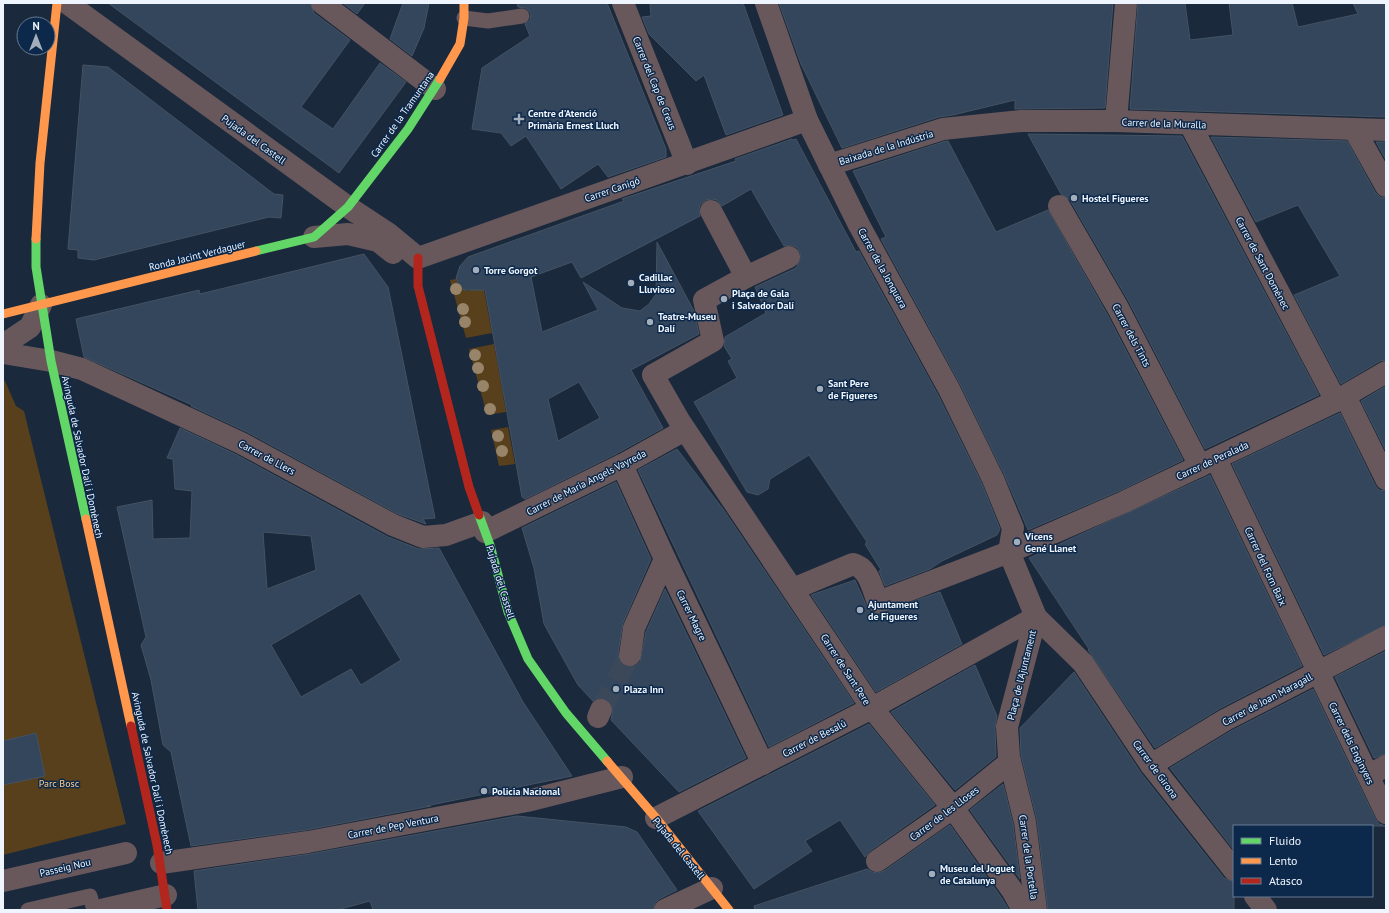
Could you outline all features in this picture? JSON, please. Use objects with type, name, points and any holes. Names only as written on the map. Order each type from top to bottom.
[{"type":"street","name":"Avinguda de Salvador Dalí i Domènech","points":[[57,3],[40,163],[36,226],[36,267],[51,361],[161,863],[167,903]]},
{"type":"street","name":"Pujada del Castell","points":[[67,3],[348,207],[389,234],[418,258],[418,286],[469,487],[484,527],[508,612],[528,658],[566,713],[656,818],[729,910]]},
{"type":"street","points":[[322,3],[435,89]]},
{"type":"street","name":"Carrer de la Tramuntana","points":[[348,207],[408,129],[435,89],[460,44],[464,18],[464,3]]},
{"type":"street","name":"Carrer del Cap de Creus","points":[[623,3],[687,164]]},
{"type":"street","name":"Carrer de la Jonquera","points":[[766,3],[807,120],[859,225],[949,389],[993,479],[1014,528],[1009,552]]},
{"type":"street","points":[[1116,121],[1126,3]]},
{"type":"street","name":"Carrer Canigó","points":[[418,258],[687,164],[807,120]]},
{"type":"street","name":"Carrer de la Muralla","points":[[943,129],[1021,121],[1116,121],[1386,130]]},
{"type":"street","name":"Carrer de Sant Domènec","points":[[1190,124],[1386,479]]},
{"type":"street","name":"Baixada de la Indústria","points":[[829,165],[943,129]]},
{"type":"street","points":[[1354,129],[1386,186]]},
{"type":"street","name":"Carrer dels Tints","points":[[1059,206],[1208,462]]},
{"type":"street","name":"Ronda Jacint Verdaguer","points":[[3,314],[314,237],[348,207]]},
{"type":"street","points":[[711,211],[746,277],[789,257]]},
{"type":"street","name":"Pujada del Castell","points":[[314,237],[348,234],[378,241],[402,261],[418,286]]},
{"type":"street","name":"Carrer de Sant Pere","points":[[746,277],[704,300],[712,341],[653,374],[682,426],[872,708],[953,808],[1012,890],[1023,910]]},
{"type":"street","points":[[3,345],[30,327],[41,305]]},
{"type":"street","name":"Carrer de Llers","points":[[3,353],[51,361],[82,370],[241,443],[393,525],[422,537],[446,535],[484,527]]},
{"type":"street","name":"Carrer de Peralada","points":[[1009,552],[1208,462],[1341,399],[1386,372]]},
{"type":"street","name":"Carrer de Maria Angels Vayreda","points":[[484,527],[622,465],[682,426]]},
{"type":"street","name":"Carrer del Forn Baix","points":[[1208,462],[1317,673]]},
{"type":"street","name":"Carrer Magre","points":[[622,465],[665,559],[764,764]]},
{"type":"street","points":[[792,589],[852,564],[861,566],[866,573],[878,602],[1009,552]]},
{"type":"street","name":"Plaça de l'Ajuntament","points":[[1009,552],[1036,617],[1083,663]]},
{"type":"street","points":[[630,655],[634,628],[665,559]]},
{"type":"street","name":"Plaça de l'Ajuntament","points":[[970,654],[1036,617]]},
{"type":"street","name":"Plaça de l'Ajuntament","points":[[1009,760],[1007,727],[1036,617]]},
{"type":"street","name":"Carrer de Joan Maragall","points":[[1151,765],[1225,720],[1386,637]]},
{"type":"street","name":"Carrer de Besalú","points":[[656,818],[872,708],[970,654]]},
{"type":"street","name":"Carrer de Girona","points":[[1083,663],[1151,765],[1233,869]]},
{"type":"street","name":"Carrer dels Enginyers","points":[[1317,673],[1377,771],[1386,813]]},
{"type":"street","name":"Carrer de les Lloses","points":[[877,861],[953,808],[1009,760]]},
{"type":"street","name":"Carrer de la Portella","points":[[1009,760],[1025,822],[1036,910]]},
{"type":"street","name":"Carrer de Pep Ventura","points":[[161,863],[308,842],[527,801],[622,777]]},
{"type":"street","name":"Passeig Nou","points":[[3,881],[126,852]]},
{"type":"street","points":[[665,910],[712,888]]},
{"type":"street","points":[[1256,897],[1266,910]]},
{"type":"street","points":[[101,910],[167,903]]},
{"type":"lane","points":[[464,18],[488,21],[522,16]]},
{"type":"lane","points":[[28,910],[90,896],[94,910]]},
{"type":"green space","points":[[456,279],[459,287],[468,291],[483,285],[492,333],[466,338],[450,280]]},
{"type":"green space","points":[[494,344],[506,412],[487,415],[469,349]]},
{"type":"green space","name":"Parc Bosc","points":[[3,381],[5,381],[16,406],[24,411],[126,824],[3,855]]},
{"type":"green space","points":[[508,427],[515,464],[499,466],[491,430]]},
{"type":"building","points":[[108,3],[310,3],[314,13],[350,40],[301,107],[333,129],[380,63],[406,82],[339,173]]},
{"type":"building","points":[[343,3],[365,3],[357,14]]},
{"type":"building","points":[[403,3],[429,3],[424,28],[412,56],[390,39]]},
{"type":"building","points":[[517,3],[607,3],[666,149],[666,157],[608,177],[598,164],[561,189],[526,136],[511,146],[501,133],[472,129],[482,68],[530,36],[525,24],[530,20],[531,14],[526,8],[518,7]]},
{"type":"building","points":[[650,3],[743,3],[783,115],[726,135],[704,75],[696,81],[649,34],[642,17],[651,16]]},
{"type":"building","points":[[779,3],[1113,3],[1105,108],[1015,109],[1015,100],[939,117],[842,148],[801,64]]},
{"type":"building","points":[[1138,3],[1185,3],[1190,40],[1233,35],[1229,3],[1292,3],[1298,27],[1358,14],[1353,3],[1386,3],[1386,117],[1130,109]]},
{"type":"building","points":[[83,65],[108,67],[274,194],[283,195],[281,218],[269,217],[94,260],[78,258],[78,250],[68,249]]},
{"type":"building","points":[[1028,134],[1182,136],[1319,395],[1205,449],[1129,302],[1070,200],[1061,194]]},
{"type":"building","points":[[1211,137],[1347,141],[1375,192],[1380,197],[1386,198],[1386,360],[1380,361],[1341,384],[1294,295],[1340,276],[1298,205],[1256,222]]},
{"type":"building","points":[[792,139],[796,139],[856,252],[859,251],[938,395],[982,484],[1000,529],[997,535],[942,561],[930,569],[885,586],[879,571],[881,570],[865,544],[867,542],[809,455],[770,479],[768,489],[758,495],[747,492],[694,402],[737,378],[728,361],[732,359],[724,346],[725,337],[766,313],[755,287],[796,268],[801,258],[800,252],[796,247],[790,245],[784,246],[751,189],[722,206],[717,200],[706,200],[700,205],[700,216],[581,278],[572,262],[531,277],[542,332],[598,310],[583,282],[622,308],[640,311],[649,304],[656,294],[657,242],[694,311],[699,334],[631,370],[663,428],[616,454],[525,499],[522,497],[485,290],[465,290],[460,288],[456,278],[460,266],[468,257],[624,201],[622,199],[736,161],[735,159]],"holes":[[[579,382],[600,418],[558,441],[548,399]]]},
{"type":"building","points":[[948,141],[996,232],[1048,210],[1107,314],[1183,460],[1119,491],[1028,530],[1004,474],[960,384],[881,239],[886,237],[853,171]]},
{"type":"building","points":[[1376,142],[1386,142],[1386,160]]},
{"type":"building","points":[[364,254],[388,287],[435,518],[423,519],[426,524],[398,514],[247,432],[191,406],[192,405],[84,357],[76,319],[199,290],[200,294]]},
{"type":"building","points":[[1386,386],[1386,451],[1361,401]]},
{"type":"building","points":[[1340,413],[1375,485],[1379,490],[1386,491],[1386,625],[1324,655],[1232,464]]},
{"type":"building","points":[[180,428],[235,454],[388,537],[419,549],[439,548],[523,702],[572,776],[426,806],[431,806],[306,830],[191,846],[171,752],[163,745],[151,680],[141,645],[146,637],[117,507],[152,500],[153,539],[190,538],[192,491],[175,489],[173,459],[167,458]],"holes":[[[263,532],[311,536],[316,570],[267,589]],[[360,593],[401,660],[361,685],[351,669],[301,697],[271,645]]]},
{"type":"building","points":[[677,449],[723,509],[854,703],[769,747],[638,470]]},
{"type":"building","points":[[1210,475],[1302,666],[1219,709],[1155,748],[1088,650],[1089,649],[1029,558]]},
{"type":"building","points":[[616,482],[651,559],[623,623],[618,653],[619,660],[623,665],[629,667],[635,666],[640,662],[646,632],[665,589],[746,758],[679,792],[611,720],[613,709],[611,702],[606,698],[600,698],[593,701],[578,685],[544,624],[534,568],[522,528]]},
{"type":"building","points":[[855,580],[870,612],[876,614],[940,592],[962,644],[876,692],[811,595]]},
{"type":"building","points":[[1386,651],[1386,754],[1374,758],[1335,677]]},
{"type":"building","points":[[975,665],[997,716],[995,728],[996,757],[955,790],[891,712]]},
{"type":"building","points":[[1074,672],[1141,773],[1224,878],[1233,882],[1234,910],[1048,910],[1037,820],[1021,755],[1020,728]]},
{"type":"building","points":[[1313,689],[1375,818],[1379,824],[1386,826],[1233,825],[1233,849],[1170,768],[1231,731]]},
{"type":"building","points":[[869,724],[935,805],[870,851],[865,857],[840,820],[805,841],[812,851],[754,889],[698,811]]},
{"type":"building","points":[[36,733],[45,776],[3,785],[3,741]]},
{"type":"building","points":[[1003,784],[1013,824],[1020,879],[970,810]]},
{"type":"building","points":[[517,816],[626,827],[637,832],[677,890],[659,899],[655,903],[653,910],[373,910],[370,901],[337,910],[198,910],[194,871],[310,854]]},
{"type":"building","name":"Museu del Joguet de Catalunya","points":[[950,825],[1009,910],[755,910],[754,906],[867,869],[878,873],[884,871]]},
{"type":"tunnel","points":[[601,710],[630,655]]},
{"type":"traffic: fast","points":[[256,251],[314,237],[348,207],[408,129],[440,79]]},
{"type":"traffic: fast","points":[[36,239],[36,267],[51,361],[86,519]]},
{"type":"traffic: fast","points":[[479,515],[490,545],[508,612],[528,659],[566,713],[607,761]]},
{"type":"traffic: slow","points":[[36,239],[40,163],[57,3]]},
{"type":"traffic: slow","points":[[440,79],[460,44],[464,18],[464,3]]},
{"type":"traffic: slow","points":[[3,314],[256,251]]},
{"type":"traffic: slow","points":[[86,519],[131,726]]},
{"type":"traffic: slow","points":[[607,761],[656,818],[729,910]]},
{"type":"traffic: jam","points":[[418,258],[418,286],[469,487],[479,515]]},
{"type":"traffic: jam","points":[[131,726],[157,845],[167,910]]},
{"type":"place","name":"Centre d'Atenció Primària Ernest Lluch","points":[[519,119]]},
{"type":"place","name":"Hostel Figueres","points":[[1074,198]]},
{"type":"place","name":"Torre Gorgot","points":[[476,270]]},
{"type":"place","name":"Cadillac Lluvioso","points":[[631,283]]},
{"type":"place","name":"Plaça de Gala i Salvador Dalí","points":[[724,299]]},
{"type":"place","name":"Teatre-Museu Dalí","points":[[650,322]]},
{"type":"place","name":"Sant Pere de Figueres","points":[[820,389]]},
{"type":"place","name":"Vicens Gené Llanet","points":[[1017,542]]},
{"type":"place","name":"Ajuntament de Figueres","points":[[860,610]]},
{"type":"place","name":"Plaza Inn","points":[[616,689]]},
{"type":"place","name":"Policia Nacional","points":[[484,791]]},
{"type":"place","name":"Museu del Joguet de Catalunya","points":[[932,874]]}]
